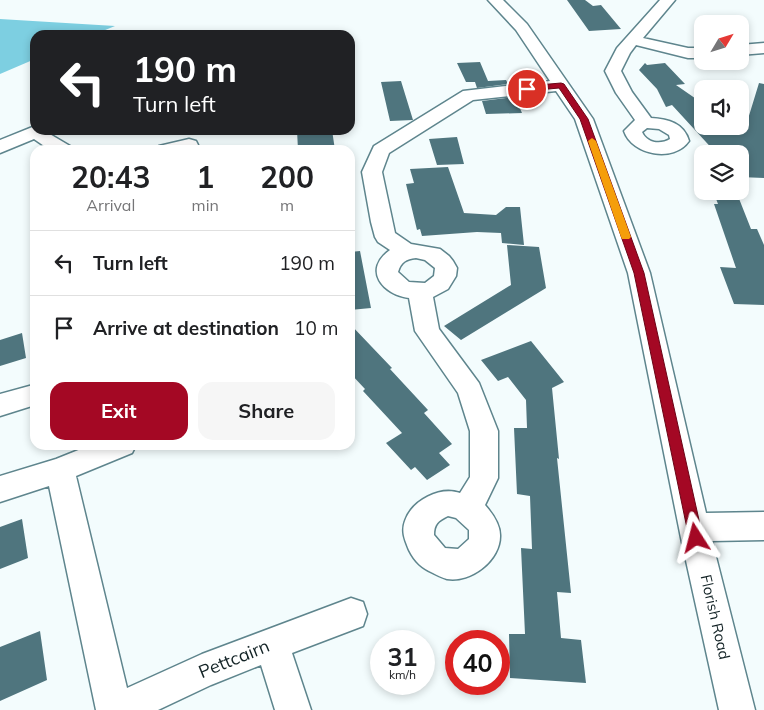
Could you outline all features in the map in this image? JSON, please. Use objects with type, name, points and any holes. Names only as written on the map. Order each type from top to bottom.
[{"type":"street","name":"Florish Road","points":[[495,0],[522,27],[584,119],[639,273],[696,538],[737,710]]},
{"type":"street","points":[[646,123],[624,93],[613,71],[623,51],[660,2]]},
{"type":"street","points":[[633,40],[694,52]]},
{"type":"street","points":[[749,49],[764,48]]},
{"type":"street","points":[[407,252],[386,237],[381,222],[372,172],[382,150],[430,117],[469,95],[561,85]]},
{"type":"street","points":[[0,147],[30,134]]},
{"type":"street","points":[[43,135],[56,145]]},
{"type":"street","points":[[407,252],[426,252],[435,255],[446,266],[445,280],[439,286],[421,291],[402,288],[389,278],[387,272],[388,265],[392,259],[407,252]]},
{"type":"street","points":[[421,291],[421,305],[427,332],[470,390],[484,431],[484,478],[468,508]]},
{"type":"street","points":[[0,405],[30,396]]},
{"type":"street","points":[[0,489],[60,470],[110,450]]},
{"type":"street","points":[[60,470],[114,710]]},
{"type":"street","points":[[695,527],[764,526]]},
{"type":"street","name":"Pettcairn","points":[[119,710],[202,671],[351,614]]},
{"type":"street","points":[[272,644],[293,710]]},
{"type":"shaded area","points":[[0,19],[115,26],[105,30],[30,30],[30,61],[0,74]]},
{"type":"building","points":[[567,0],[585,0],[593,6],[601,5],[621,29],[589,31]]},
{"type":"building","points":[[480,62],[488,81],[506,80],[508,84],[477,88],[475,82],[466,82],[457,63]]},
{"type":"building","points":[[645,63],[647,65],[665,63],[685,84],[676,85],[694,97],[694,129],[672,105],[666,107],[657,89],[639,70]]},
{"type":"building","points":[[401,81],[413,120],[390,121],[381,82]]},
{"type":"building","points":[[759,83],[764,84],[764,178],[749,177],[749,145],[709,145],[700,135],[749,135],[749,116]]},
{"type":"building","points":[[515,97],[522,113],[486,114],[482,101]]},
{"type":"building","points":[[297,135],[333,135],[334,145],[298,145]]},
{"type":"building","points":[[457,137],[464,164],[437,165],[429,139]]},
{"type":"building","points":[[448,167],[464,213],[496,215],[506,207],[520,207],[524,245],[502,243],[501,233],[477,232],[422,236],[420,229],[417,230],[406,184],[414,183],[410,169]]},
{"type":"building","points":[[716,200],[740,200],[751,229],[757,229],[764,245],[764,305],[734,304],[720,267],[736,268],[714,204],[718,204]]},
{"type":"building","points":[[507,245],[539,247],[546,288],[461,340],[444,326],[511,285]]},
{"type":"building","points":[[360,251],[371,308],[355,310],[355,252]]},
{"type":"building","points":[[355,329],[428,410],[424,413],[452,444],[439,453],[450,465],[427,480],[415,467],[411,470],[386,443],[402,433],[363,391],[365,389],[355,378]]},
{"type":"building","points":[[22,333],[26,358],[0,366],[0,340]]},
{"type":"building","points":[[531,341],[564,382],[552,388],[571,593],[557,592],[561,638],[581,640],[586,683],[510,678],[510,634],[525,634],[521,548],[532,549],[530,496],[517,494],[514,428],[527,428],[526,400],[508,377],[498,381],[481,360]]},
{"type":"building","points":[[22,519],[28,558],[0,569],[0,527]]},
{"type":"building","points":[[40,631],[47,680],[0,701],[0,647]]},
{"type":"slow traffic","points":[[592,141],[626,237]]},
{"type":"route","points":[[527,89],[561,85],[584,119],[639,273],[696,538]]}]
